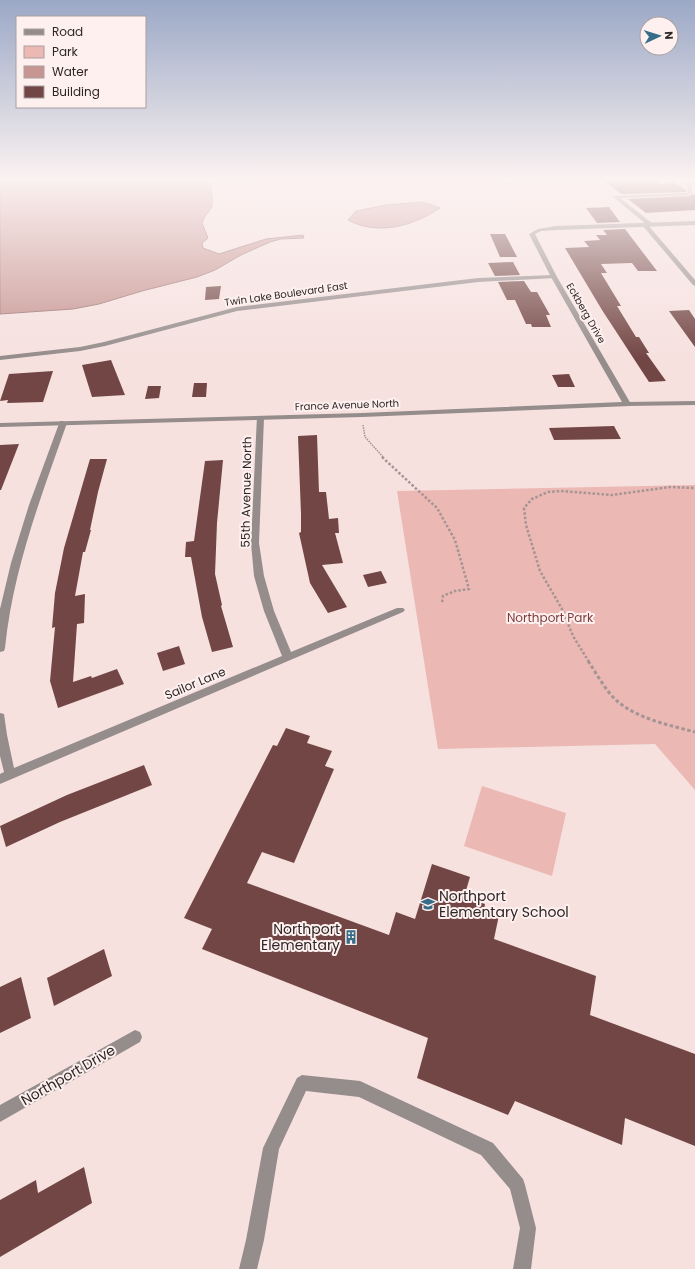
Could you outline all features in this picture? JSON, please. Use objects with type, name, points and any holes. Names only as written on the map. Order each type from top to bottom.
[{"type":"street","name":"Eckberg Drive","points":[[533,239],[627,404]]},
{"type":"street","points":[[657,239],[695,284]]},
{"type":"street","name":"Twin Lake Boulevard East","points":[[0,358],[80,349],[105,344],[237,309],[478,280],[554,277]]},
{"type":"street","name":"France Avenue North","points":[[0,425],[362,415],[627,404],[695,403]]},
{"type":"street","name":"55th Avenue North","points":[[260,418],[255,543],[259,576],[269,611],[288,658]]},
{"type":"street","points":[[0,648],[8,591],[19,552],[63,423]]},
{"type":"street","name":"Sailor Lane","points":[[5,777],[400,610]]},
{"type":"street","points":[[0,717],[5,777]]},
{"type":"street","name":"Northport Drive","points":[[0,1114],[135,1037]]},
{"type":"street","points":[[248,1269],[255,1240],[271,1148],[302,1083],[360,1089],[487,1149],[517,1185],[528,1228],[522,1269]]},
{"type":"path","points":[[362,415],[365,437],[376,451],[396,471],[437,508],[455,540],[469,589],[455,590],[443,596],[442,603]]},
{"type":"path","points":[[695,488],[670,488],[612,495],[561,491],[548,492],[539,496],[527,504],[524,508],[526,525],[540,572],[562,609],[573,636],[604,686],[618,701],[633,712],[656,721],[695,732]]},
{"type":"green space","name":"Northport Park","points":[[695,485],[695,790],[655,744],[438,749],[397,491]]},
{"type":"green space","points":[[482,786],[566,813],[552,876],[464,846]]},
{"type":"water","points":[[0,239],[207,239],[202,243],[203,248],[219,254],[265,239],[280,239],[270,242],[241,255],[215,270],[197,277],[99,304],[73,309],[0,314]]},
{"type":"building","points":[[492,239],[508,239],[517,257],[500,257]]},
{"type":"building","points":[[633,239],[657,271],[638,271],[632,263],[601,264],[607,273],[601,273],[621,306],[617,306],[636,337],[639,337],[649,353],[646,353],[666,381],[649,382],[602,310],[565,248],[589,247],[584,241]]},
{"type":"building","points":[[513,262],[520,275],[495,276],[488,263]]},
{"type":"building","points":[[524,281],[531,292],[537,292],[550,315],[546,315],[551,327],[532,327],[531,324],[526,324],[515,300],[507,300],[498,282]]},
{"type":"building","points":[[221,286],[219,299],[205,300],[206,287]]},
{"type":"building","points":[[689,310],[695,319],[695,347],[669,311]]},
{"type":"building","points":[[111,360],[125,395],[92,397],[82,365]]},
{"type":"building","points":[[53,371],[43,402],[7,403],[8,400],[0,401],[9,374]]},
{"type":"building","points":[[569,374],[575,387],[558,387],[552,375]]},
{"type":"building","points":[[194,383],[207,383],[206,397],[192,397]]},
{"type":"building","points":[[148,386],[161,386],[159,398],[145,399]]},
{"type":"building","points":[[614,426],[621,439],[554,440],[549,428]]},
{"type":"building","points":[[317,435],[319,492],[326,492],[329,519],[338,518],[339,533],[335,533],[343,563],[322,565],[347,607],[328,613],[310,583],[299,533],[301,532],[301,514],[298,436]]},
{"type":"building","points":[[19,444],[1,490],[0,490],[0,445]]},
{"type":"building","points":[[90,459],[107,459],[98,492],[91,530],[85,552],[83,552],[75,596],[85,594],[84,623],[77,624],[73,682],[91,676],[92,678],[117,669],[124,684],[58,708],[50,681],[55,627],[52,628],[55,593],[64,548]]},
{"type":"building","points":[[223,460],[217,523],[215,574],[221,606],[233,647],[212,652],[202,617],[191,557],[185,557],[186,542],[194,541],[205,461]]},
{"type":"building","points":[[381,571],[387,583],[368,587],[363,575]]},
{"type":"building","points":[[179,646],[185,664],[163,671],[157,653]]},
{"type":"building","name":"Northport Elementary","points":[[286,728],[310,736],[307,743],[332,751],[325,766],[334,769],[294,863],[262,852],[247,883],[389,935],[396,912],[415,919],[432,864],[470,877],[464,897],[485,904],[484,909],[499,915],[494,939],[596,976],[590,1015],[695,1054],[695,1146],[625,1118],[622,1145],[515,1101],[508,1115],[417,1078],[428,1038],[202,949],[212,929],[184,918],[273,745],[277,746]]},
{"type":"building","points":[[144,765],[152,785],[60,822],[6,847],[0,826],[67,795]]},
{"type":"building","points":[[104,949],[112,976],[54,1006],[47,978]]},
{"type":"building","points":[[21,977],[31,1018],[0,1033],[0,987]]},
{"type":"building","points":[[84,1167],[92,1203],[0,1257],[0,1200],[36,1180],[38,1193]]},
{"type":"place","name":"Northport Elementary School","points":[[428,904]]},
{"type":"place","name":"Northport Elementary","points":[[351,937]]}]
